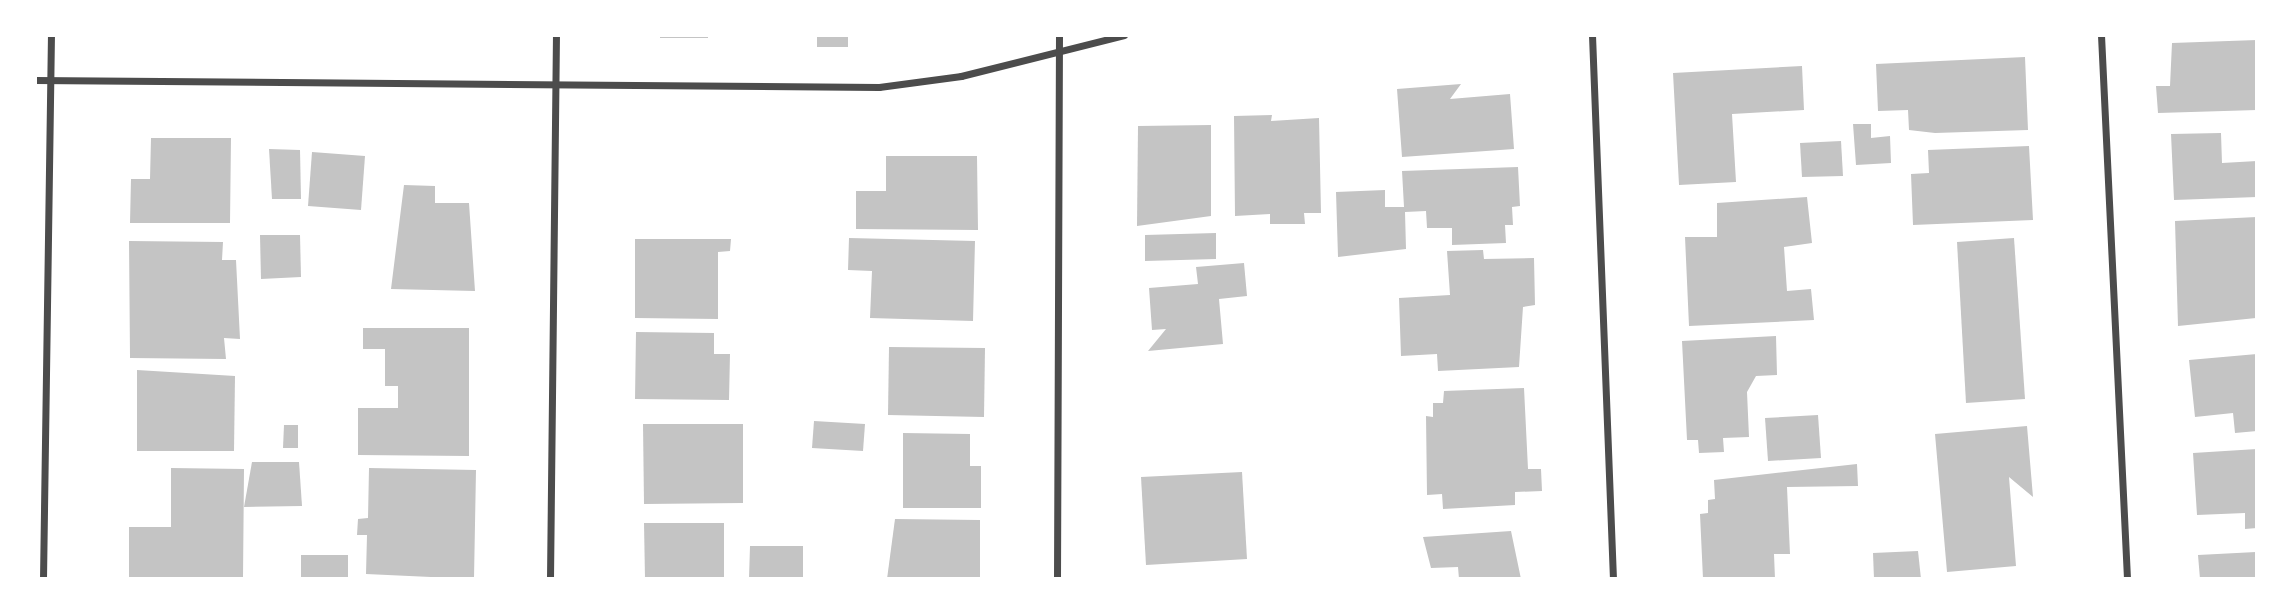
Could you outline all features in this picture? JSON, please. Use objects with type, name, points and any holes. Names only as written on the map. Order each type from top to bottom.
[{"type":"street","points":[[43,579],[51,35]]},
{"type":"street","points":[[550,579],[556,35]]},
{"type":"street","points":[[1058,579],[1059,35]]},
{"type":"street","points":[[35,80],[556,86],[879,86],[961,76],[1124,35]]},
{"type":"street","points":[[1592,35],[1613,579]]},
{"type":"street","points":[[2101,35],[2127,579]]},
{"type":"building","points":[[660,35],[708,35],[708,38],[660,38]]},
{"type":"building","points":[[817,35],[848,35],[848,47],[817,47]]},
{"type":"building","points":[[2257,40],[2257,110],[2158,113],[2156,86],[2170,86],[2172,43]]},
{"type":"building","points":[[2025,57],[2028,130],[1935,133],[1909,130],[1908,110],[1878,111],[1876,64]]},
{"type":"building","points":[[1802,66],[1804,110],[1732,114],[1736,182],[1679,185],[1673,73]]},
{"type":"building","points":[[1461,84],[1450,99],[1510,94],[1514,149],[1402,157],[1397,89]]},
{"type":"building","points":[[1272,115],[1271,121],[1319,118],[1321,213],[1304,213],[1305,224],[1270,224],[1270,214],[1235,216],[1234,116]]},
{"type":"building","points":[[1853,124],[1871,124],[1871,138],[1890,136],[1891,163],[1856,165]]},
{"type":"building","points":[[1211,125],[1211,216],[1137,226],[1138,126]]},
{"type":"building","points":[[2221,133],[2222,163],[2257,161],[2257,197],[2174,200],[2171,134]]},
{"type":"building","points":[[151,138],[231,138],[230,223],[130,223],[131,179],[150,179]]},
{"type":"building","points":[[1841,141],[1843,176],[1802,177],[1800,143]]},
{"type":"building","points":[[2029,146],[2033,220],[1913,225],[1911,174],[1929,173],[1928,150]]},
{"type":"building","points":[[269,149],[300,150],[301,199],[272,199]]},
{"type":"building","points":[[312,152],[365,156],[361,210],[308,206]]},
{"type":"building","points":[[886,156],[977,156],[978,230],[856,229],[856,191],[886,191]]},
{"type":"building","points":[[1518,167],[1520,206],[1512,207],[1513,225],[1505,225],[1506,243],[1452,245],[1452,228],[1427,228],[1426,211],[1405,212],[1406,249],[1338,257],[1336,192],[1385,190],[1385,207],[1404,207],[1402,171]]},
{"type":"building","points":[[404,185],[435,186],[435,203],[469,203],[475,291],[391,289]]},
{"type":"building","points":[[1807,197],[1812,243],[1784,247],[1787,291],[1811,289],[1814,320],[1689,326],[1685,237],[1717,237],[1717,203]]},
{"type":"building","points":[[2257,217],[2256,318],[2178,326],[2175,221]]},
{"type":"building","points":[[1216,233],[1216,259],[1145,261],[1145,235]]},
{"type":"building","points":[[260,235],[300,235],[301,277],[261,279]]},
{"type":"building","points":[[849,238],[975,241],[973,321],[870,318],[872,271],[848,270]]},
{"type":"building","points":[[2014,238],[2025,399],[1966,403],[1957,242]]},
{"type":"building","points":[[635,239],[731,239],[730,251],[718,252],[718,319],[635,318]]},
{"type":"building","points":[[129,241],[223,242],[222,260],[236,260],[240,339],[224,338],[226,359],[130,358]]},
{"type":"building","points":[[1483,250],[1484,259],[1534,258],[1535,305],[1523,307],[1519,367],[1438,371],[1437,354],[1401,356],[1399,298],[1450,295],[1447,251]]},
{"type":"building","points":[[1244,263],[1247,296],[1219,299],[1223,344],[1148,351],[1166,329],[1152,330],[1149,288],[1198,284],[1196,267]]},
{"type":"building","points":[[363,328],[469,328],[469,456],[358,455],[358,408],[398,408],[398,386],[385,386],[385,349],[363,349]]},
{"type":"building","points":[[636,332],[714,333],[714,354],[730,354],[729,400],[635,399]]},
{"type":"building","points":[[1776,336],[1777,375],[1756,376],[1747,392],[1749,437],[1723,438],[1724,452],[1699,453],[1698,440],[1687,440],[1682,341]]},
{"type":"building","points":[[889,347],[985,348],[984,417],[888,415]]},
{"type":"building","points":[[2257,354],[2257,431],[2235,433],[2233,413],[2195,417],[2189,360]]},
{"type":"building","points":[[137,370],[235,376],[234,451],[137,451]]},
{"type":"building","points":[[1524,388],[1528,469],[1541,469],[1542,491],[1515,492],[1515,505],[1443,509],[1442,494],[1427,495],[1426,416],[1433,417],[1433,403],[1443,403],[1444,391]]},
{"type":"building","points":[[1818,415],[1821,458],[1768,461],[1765,418]]},
{"type":"building","points":[[814,421],[865,424],[863,451],[812,448]]},
{"type":"building","points":[[643,424],[743,424],[743,503],[644,504]]},
{"type":"building","points":[[284,425],[298,425],[298,448],[283,448]]},
{"type":"building","points":[[2027,426],[2033,497],[2009,477],[2016,566],[1947,572],[1935,434]]},
{"type":"building","points":[[903,433],[970,434],[970,466],[981,466],[981,508],[903,508]]},
{"type":"building","points":[[2257,449],[2257,528],[2245,529],[2245,513],[2197,515],[2193,453]]},
{"type":"building","points":[[252,462],[299,462],[302,506],[244,507]]},
{"type":"building","points":[[1857,464],[1858,486],[1787,487],[1790,554],[1774,554],[1775,579],[1703,579],[1700,514],[1708,513],[1708,500],[1715,499],[1714,480]]},
{"type":"building","points":[[171,468],[244,469],[243,579],[129,579],[129,527],[171,527]]},
{"type":"building","points":[[369,468],[476,470],[474,579],[366,574],[367,535],[357,535],[358,519],[368,518]]},
{"type":"building","points":[[1242,472],[1247,559],[1146,565],[1141,477]]},
{"type":"building","points":[[895,519],[980,520],[980,579],[887,579]]},
{"type":"building","points":[[644,523],[724,523],[724,579],[645,579]]},
{"type":"building","points":[[1511,531],[1521,579],[1459,579],[1458,567],[1431,568],[1423,537]]},
{"type":"building","points":[[750,546],[803,546],[803,579],[749,579]]},
{"type":"building","points":[[1918,551],[1921,579],[1874,579],[1873,553]]},
{"type":"building","points":[[2256,552],[2257,579],[2200,579],[2198,555]]},
{"type":"building","points":[[301,555],[348,555],[348,579],[301,579]]}]
